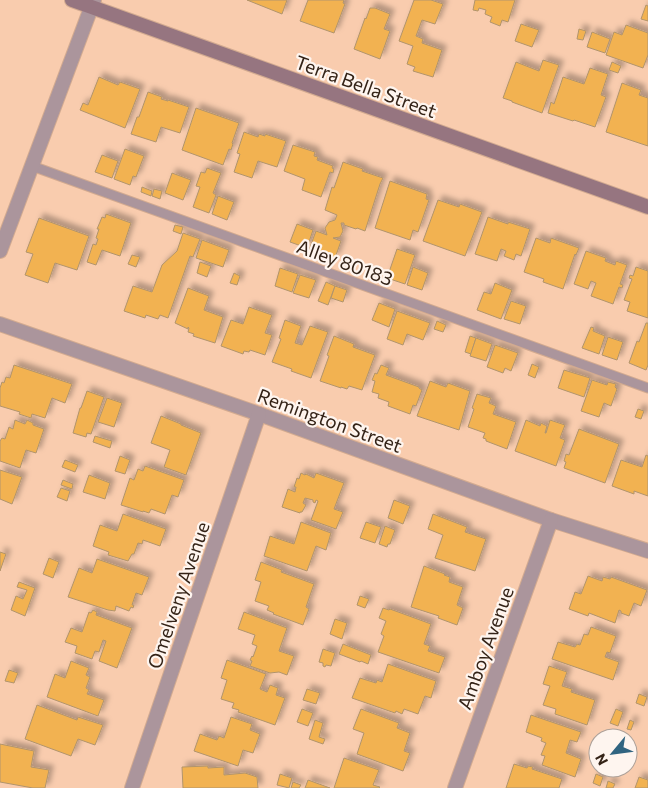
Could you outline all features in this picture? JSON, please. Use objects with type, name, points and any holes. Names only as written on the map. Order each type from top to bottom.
[{"type":"main road","name":"Terra Bella Street","points":[[72,0],[93,4],[648,207]]},
{"type":"street","points":[[0,251],[93,4]]},
{"type":"street","name":"Remington Street","points":[[0,324],[259,414],[551,520],[648,551]]},
{"type":"street","name":"Omelveny Avenue","points":[[132,788],[259,414]]},
{"type":"street","name":"Amboy Avenue","points":[[455,788],[551,520]]},
{"type":"lane","name":"Alley 80183","points":[[32,166],[648,388]]},
{"type":"building","points":[[247,0],[287,0],[282,14]]},
{"type":"building","points":[[308,0],[344,0],[343,3],[345,4],[334,33],[300,21]]},
{"type":"building","points":[[414,0],[431,0],[443,4],[435,24],[422,20],[416,36],[423,39],[422,43],[442,50],[433,77],[413,71],[415,67],[407,64],[413,46],[399,41]]},
{"type":"building","points":[[475,0],[515,0],[508,22],[502,20],[500,26],[490,22],[492,17],[485,14],[486,10],[479,8],[478,11],[473,10]]},
{"type":"building","points":[[646,5],[648,6],[648,21],[641,19]]},
{"type":"building","points":[[370,8],[390,14],[384,29],[390,31],[380,59],[354,49]]},
{"type":"building","points":[[521,24],[539,30],[532,47],[515,41]]},
{"type":"building","points":[[626,25],[648,33],[648,55],[643,68],[606,55],[614,32],[622,35]]},
{"type":"building","points":[[579,29],[586,31],[583,40],[577,39]]},
{"type":"building","points":[[592,32],[610,39],[605,53],[587,47]]},
{"type":"building","points":[[543,60],[559,65],[542,113],[503,98],[516,62],[539,71]]},
{"type":"building","points":[[612,62],[621,66],[618,73],[609,70]]},
{"type":"building","points":[[590,68],[608,74],[601,95],[606,97],[595,127],[548,113],[551,102],[554,104],[563,77],[584,84]]},
{"type":"building","points":[[99,77],[118,85],[120,82],[140,89],[125,128],[80,110],[83,103],[88,105]]},
{"type":"building","points":[[622,83],[641,90],[639,95],[648,98],[648,146],[606,132]]},
{"type":"building","points":[[148,92],[162,97],[161,99],[189,107],[180,133],[161,127],[156,142],[131,134]]},
{"type":"building","points":[[196,108],[239,123],[231,150],[229,149],[223,165],[182,150]]},
{"type":"building","points":[[244,132],[258,137],[259,134],[265,136],[265,134],[286,141],[277,167],[258,161],[252,178],[234,172],[240,154],[237,153]]},
{"type":"building","points":[[293,145],[315,152],[314,156],[318,157],[317,160],[333,166],[333,173],[330,172],[321,197],[302,190],[305,179],[284,171]]},
{"type":"building","points":[[125,149],[144,156],[136,177],[133,176],[130,185],[114,179]]},
{"type":"building","points":[[102,155],[118,161],[112,178],[95,172]]},
{"type":"building","points":[[343,162],[383,178],[365,231],[341,223],[343,231],[340,237],[333,238],[341,241],[335,258],[309,250],[316,231],[327,235],[325,228],[329,222],[335,220],[337,215],[325,210],[332,187],[334,188]]},
{"type":"building","points":[[207,168],[221,173],[213,193],[216,195],[209,213],[193,207],[200,187],[196,186],[201,172],[205,173]]},
{"type":"building","points":[[172,173],[191,180],[183,200],[165,193]]},
{"type":"building","points":[[390,181],[427,194],[426,199],[429,200],[418,232],[413,230],[410,240],[375,228]]},
{"type":"building","points":[[142,187],[152,191],[151,196],[141,192]]},
{"type":"building","points":[[154,189],[162,191],[160,199],[152,196]]},
{"type":"building","points":[[218,196],[234,202],[227,220],[212,214]]},
{"type":"building","points":[[438,200],[459,207],[460,204],[482,212],[465,256],[423,241]]},
{"type":"building","points":[[106,214],[131,223],[120,256],[102,250],[96,265],[87,262],[93,244],[96,245],[98,239],[96,238],[99,229],[97,229],[102,217],[105,218]]},
{"type":"building","points":[[488,217],[530,229],[521,256],[516,254],[514,260],[504,256],[506,251],[501,249],[497,261],[475,254]]},
{"type":"building","points":[[39,218],[89,236],[77,270],[55,263],[48,283],[25,275],[33,254],[26,252]]},
{"type":"building","points":[[297,224],[313,230],[307,248],[290,242]]},
{"type":"building","points":[[175,225],[183,227],[181,234],[173,231]]},
{"type":"building","points":[[183,233],[200,239],[193,257],[190,256],[168,318],[160,315],[158,319],[146,315],[145,318],[124,311],[133,286],[152,292],[162,265],[177,251]]},
{"type":"building","points":[[536,238],[550,243],[551,238],[579,248],[575,254],[563,289],[543,282],[544,279],[524,272]]},
{"type":"building","points":[[202,240],[229,250],[223,267],[196,258]]},
{"type":"building","points":[[397,249],[415,255],[405,284],[387,278]]},
{"type":"building","points":[[586,251],[606,258],[605,261],[615,265],[616,261],[627,265],[620,284],[623,285],[622,288],[619,287],[613,304],[591,296],[596,283],[591,281],[588,289],[574,284]]},
{"type":"building","points":[[132,255],[140,257],[136,267],[128,264]]},
{"type":"building","points":[[200,262],[211,266],[207,277],[197,273]]},
{"type":"building","points":[[413,267],[428,273],[422,290],[407,285]]},
{"type":"building","points":[[636,267],[648,271],[648,318],[627,311],[630,302],[624,300],[632,279],[629,278],[630,275],[633,276]]},
{"type":"building","points":[[280,268],[298,274],[292,292],[275,286]]},
{"type":"building","points":[[234,273],[240,276],[237,285],[230,283]]},
{"type":"building","points":[[300,275],[316,280],[309,298],[293,293]]},
{"type":"building","points":[[326,282],[335,286],[328,305],[318,301]]},
{"type":"building","points":[[495,283],[512,290],[501,319],[477,310],[484,292],[491,294]]},
{"type":"building","points":[[335,286],[347,290],[343,302],[331,298]]},
{"type":"building","points":[[188,288],[209,296],[204,310],[223,317],[215,343],[193,336],[194,334],[188,332],[189,328],[188,327],[188,329],[175,323]]},
{"type":"building","points":[[511,301],[526,306],[520,324],[504,319]]},
{"type":"building","points":[[379,303],[395,309],[389,327],[372,320]]},
{"type":"building","points":[[249,307],[272,315],[265,333],[272,335],[265,355],[250,350],[249,352],[244,351],[243,354],[221,346],[231,320],[243,324]]},
{"type":"building","points":[[397,311],[430,323],[423,340],[407,334],[403,345],[387,339]]},
{"type":"building","points":[[285,320],[301,326],[295,343],[302,345],[310,326],[328,332],[311,378],[272,362],[281,339],[279,338]]},
{"type":"building","points":[[437,321],[446,325],[443,332],[434,329]]},
{"type":"building","points":[[646,323],[648,323],[648,365],[646,370],[629,363]]},
{"type":"building","points":[[591,327],[594,328],[593,331],[605,336],[599,354],[582,348]]},
{"type":"building","points":[[334,336],[354,344],[353,347],[375,355],[362,390],[349,386],[347,389],[341,388],[320,381]]},
{"type":"building","points":[[470,336],[476,338],[471,354],[465,352]]},
{"type":"building","points":[[608,337],[623,342],[617,360],[602,355]]},
{"type":"building","points":[[476,338],[492,344],[486,361],[470,356]]},
{"type":"building","points":[[495,345],[518,353],[511,371],[505,368],[503,373],[487,367]]},
{"type":"building","points":[[532,364],[539,367],[535,378],[528,375]]},
{"type":"building","points":[[14,365],[72,384],[65,403],[52,398],[45,418],[32,414],[31,418],[19,414],[20,412],[0,406],[2,382],[4,383],[6,377],[10,378]]},
{"type":"building","points":[[381,365],[389,368],[386,375],[419,387],[422,390],[416,406],[413,405],[410,414],[388,406],[389,402],[378,398],[379,394],[372,392],[375,381],[372,380]]},
{"type":"building","points":[[564,370],[590,378],[584,397],[558,388]]},
{"type":"building","points":[[592,380],[607,385],[608,382],[616,384],[615,387],[617,389],[611,406],[604,403],[599,417],[581,411]]},
{"type":"building","points":[[430,381],[446,387],[448,383],[470,391],[459,430],[417,416]]},
{"type":"building","points":[[87,391],[104,397],[91,434],[87,433],[86,437],[73,433]]},
{"type":"building","points":[[477,394],[491,398],[489,403],[496,406],[493,414],[516,422],[507,449],[486,441],[483,438],[485,433],[468,427]]},
{"type":"building","points":[[107,398],[122,403],[114,427],[98,422]]},
{"type":"building","points":[[638,409],[644,411],[641,419],[635,417]]},
{"type":"building","points":[[161,416],[201,433],[186,475],[164,467],[170,450],[151,443]]},
{"type":"building","points":[[15,420],[25,424],[27,420],[33,423],[33,425],[44,429],[36,453],[26,450],[20,468],[0,461],[0,441],[2,438],[5,439],[9,427],[13,429]]},
{"type":"building","points":[[526,420],[540,426],[541,423],[547,426],[545,433],[550,420],[565,425],[560,438],[565,440],[556,466],[515,451]]},
{"type":"building","points":[[579,429],[619,444],[605,483],[564,468],[566,454],[569,455]]},
{"type":"building","points":[[95,436],[112,441],[110,448],[93,442]]},
{"type":"building","points":[[646,455],[648,456],[648,496],[634,491],[634,494],[612,486],[621,460],[642,467]]},
{"type":"building","points":[[120,456],[130,460],[125,474],[115,471]]},
{"type":"building","points":[[65,460],[78,465],[75,472],[62,467]]},
{"type":"building","points":[[145,466],[184,480],[178,497],[172,495],[165,514],[151,509],[149,513],[143,512],[121,505],[130,478],[134,480],[138,469],[143,471]]},
{"type":"building","points":[[0,470],[22,477],[12,504],[0,499]]},
{"type":"building","points":[[301,473],[314,478],[316,473],[344,483],[334,509],[343,512],[336,529],[311,520],[318,501],[316,500],[315,503],[313,500],[305,498],[303,503],[306,505],[300,513],[282,507],[288,489],[295,492],[296,487],[294,487]]},
{"type":"building","points":[[89,475],[110,483],[105,499],[83,492]]},
{"type":"building","points":[[63,480],[73,484],[72,489],[61,485]]},
{"type":"building","points":[[61,488],[70,491],[67,501],[57,497]]},
{"type":"building","points":[[394,500],[410,506],[403,524],[388,518]]},
{"type":"building","points":[[123,514],[166,529],[160,546],[143,540],[142,544],[138,543],[134,554],[132,554],[128,561],[108,555],[109,552],[93,546],[100,525],[117,531]]},
{"type":"building","points":[[433,514],[467,527],[465,532],[486,539],[475,571],[435,558],[443,535],[428,529]]},
{"type":"building","points":[[301,522],[331,533],[326,550],[316,546],[307,571],[264,556],[270,536],[294,544]]},
{"type":"building","points":[[366,522],[381,527],[375,543],[360,538]]},
{"type":"building","points":[[385,526],[395,530],[387,547],[379,544]]},
{"type":"building","points":[[0,552],[6,554],[0,571]]},
{"type":"building","points":[[49,558],[59,562],[53,578],[43,574]]},
{"type":"building","points":[[97,559],[149,577],[142,595],[136,593],[132,605],[134,605],[133,608],[131,607],[129,611],[116,606],[115,611],[108,610],[68,597],[79,568],[92,573]]},
{"type":"building","points":[[261,562],[282,570],[281,572],[314,584],[306,607],[309,609],[303,625],[273,614],[267,610],[269,606],[255,601],[261,582],[255,580]]},
{"type":"building","points":[[424,566],[445,574],[450,577],[449,582],[463,587],[457,605],[463,608],[457,625],[438,618],[439,616],[411,607]]},
{"type":"building","points":[[588,576],[602,581],[603,577],[610,579],[611,577],[647,590],[641,606],[634,603],[629,616],[621,613],[619,610],[615,623],[589,613],[588,616],[569,609],[575,592],[581,594]]},
{"type":"building","points":[[19,582],[35,588],[25,616],[11,610],[16,596],[23,599],[27,590],[17,587]]},
{"type":"building","points":[[360,596],[369,599],[365,608],[357,605]]},
{"type":"building","points":[[383,608],[431,624],[424,644],[430,646],[428,651],[445,657],[439,673],[378,652],[384,636],[381,634],[386,621],[379,618]]},
{"type":"building","points":[[93,610],[97,612],[96,615],[132,628],[117,668],[99,661],[106,641],[103,640],[99,652],[95,651],[92,659],[75,653],[77,646],[65,642],[71,628],[82,632],[89,612],[91,613]]},
{"type":"building","points":[[244,612],[287,628],[279,651],[294,656],[287,675],[279,672],[270,673],[250,666],[252,661],[250,660],[257,646],[252,644],[255,635],[238,629]]},
{"type":"building","points":[[335,619],[347,623],[342,639],[330,634]]},
{"type":"building","points":[[591,627],[616,636],[610,653],[607,652],[605,657],[619,662],[613,680],[552,659],[558,642],[575,647],[577,644],[580,645],[584,634],[588,635]]},
{"type":"building","points":[[343,644],[371,655],[368,664],[339,654]]},
{"type":"building","points":[[323,649],[335,653],[331,666],[326,665],[325,667],[323,663],[319,662]]},
{"type":"building","points":[[227,660],[266,674],[260,689],[267,692],[270,685],[278,688],[276,695],[285,698],[275,725],[238,712],[239,710],[232,708],[234,703],[221,699],[227,680],[221,678]]},
{"type":"building","points":[[71,661],[89,668],[86,675],[90,677],[86,688],[89,690],[87,694],[104,700],[98,716],[47,697],[55,674],[65,678]]},
{"type":"building","points":[[388,664],[436,681],[431,698],[425,696],[418,714],[404,709],[402,714],[396,711],[395,713],[352,698],[360,678],[376,683],[377,680],[382,682]]},
{"type":"building","points":[[549,666],[567,672],[562,686],[572,689],[571,692],[595,700],[587,725],[555,714],[556,709],[543,705],[550,686],[543,684]]},
{"type":"building","points":[[9,670],[18,673],[14,683],[5,681]]},
{"type":"building","points":[[307,689],[320,693],[316,704],[303,700]]},
{"type":"building","points":[[639,694],[647,697],[644,706],[636,703]]},
{"type":"building","points":[[37,705],[77,720],[78,717],[103,725],[95,745],[78,739],[71,756],[25,739]]},
{"type":"building","points":[[302,709],[313,713],[308,726],[297,722]]},
{"type":"building","points":[[361,709],[399,723],[397,728],[410,733],[404,751],[410,753],[403,771],[357,754],[364,733],[353,729]]},
{"type":"building","points":[[616,709],[623,712],[618,726],[610,723]]},
{"type":"building","points":[[531,715],[581,732],[577,742],[570,740],[566,753],[581,759],[575,777],[542,765],[545,756],[541,755],[546,743],[541,741],[542,738],[526,732]]},
{"type":"building","points":[[231,717],[252,724],[250,730],[260,734],[253,753],[243,750],[238,766],[194,751],[200,734],[217,740],[219,736],[224,738]]},
{"type":"building","points":[[315,720],[323,723],[319,737],[325,739],[323,744],[309,739]]},
{"type":"building","points":[[630,720],[634,722],[632,728],[627,728]]},
{"type":"building","points":[[0,744],[34,751],[31,767],[49,770],[45,788],[33,788],[0,782]]},
{"type":"building","points":[[344,758],[379,770],[373,785],[380,787],[334,788]]},
{"type":"building","points":[[514,764],[527,768],[528,766],[533,767],[532,769],[562,779],[559,788],[506,788]]},
{"type":"building","points":[[208,766],[208,768],[224,767],[224,775],[245,773],[257,777],[258,788],[183,788],[182,767]]},
{"type":"building","points":[[280,774],[292,778],[289,788],[277,785]]},
{"type":"building","points":[[639,777],[648,780],[648,788],[635,788]]},
{"type":"building","points":[[595,778],[603,778],[600,786],[593,783]]},
{"type":"building","points":[[308,780],[330,788],[305,788]]},
{"type":"building","points":[[608,781],[615,784],[613,788],[606,788]]},
{"type":"building","points":[[293,782],[301,785],[299,788],[291,788]]}]
